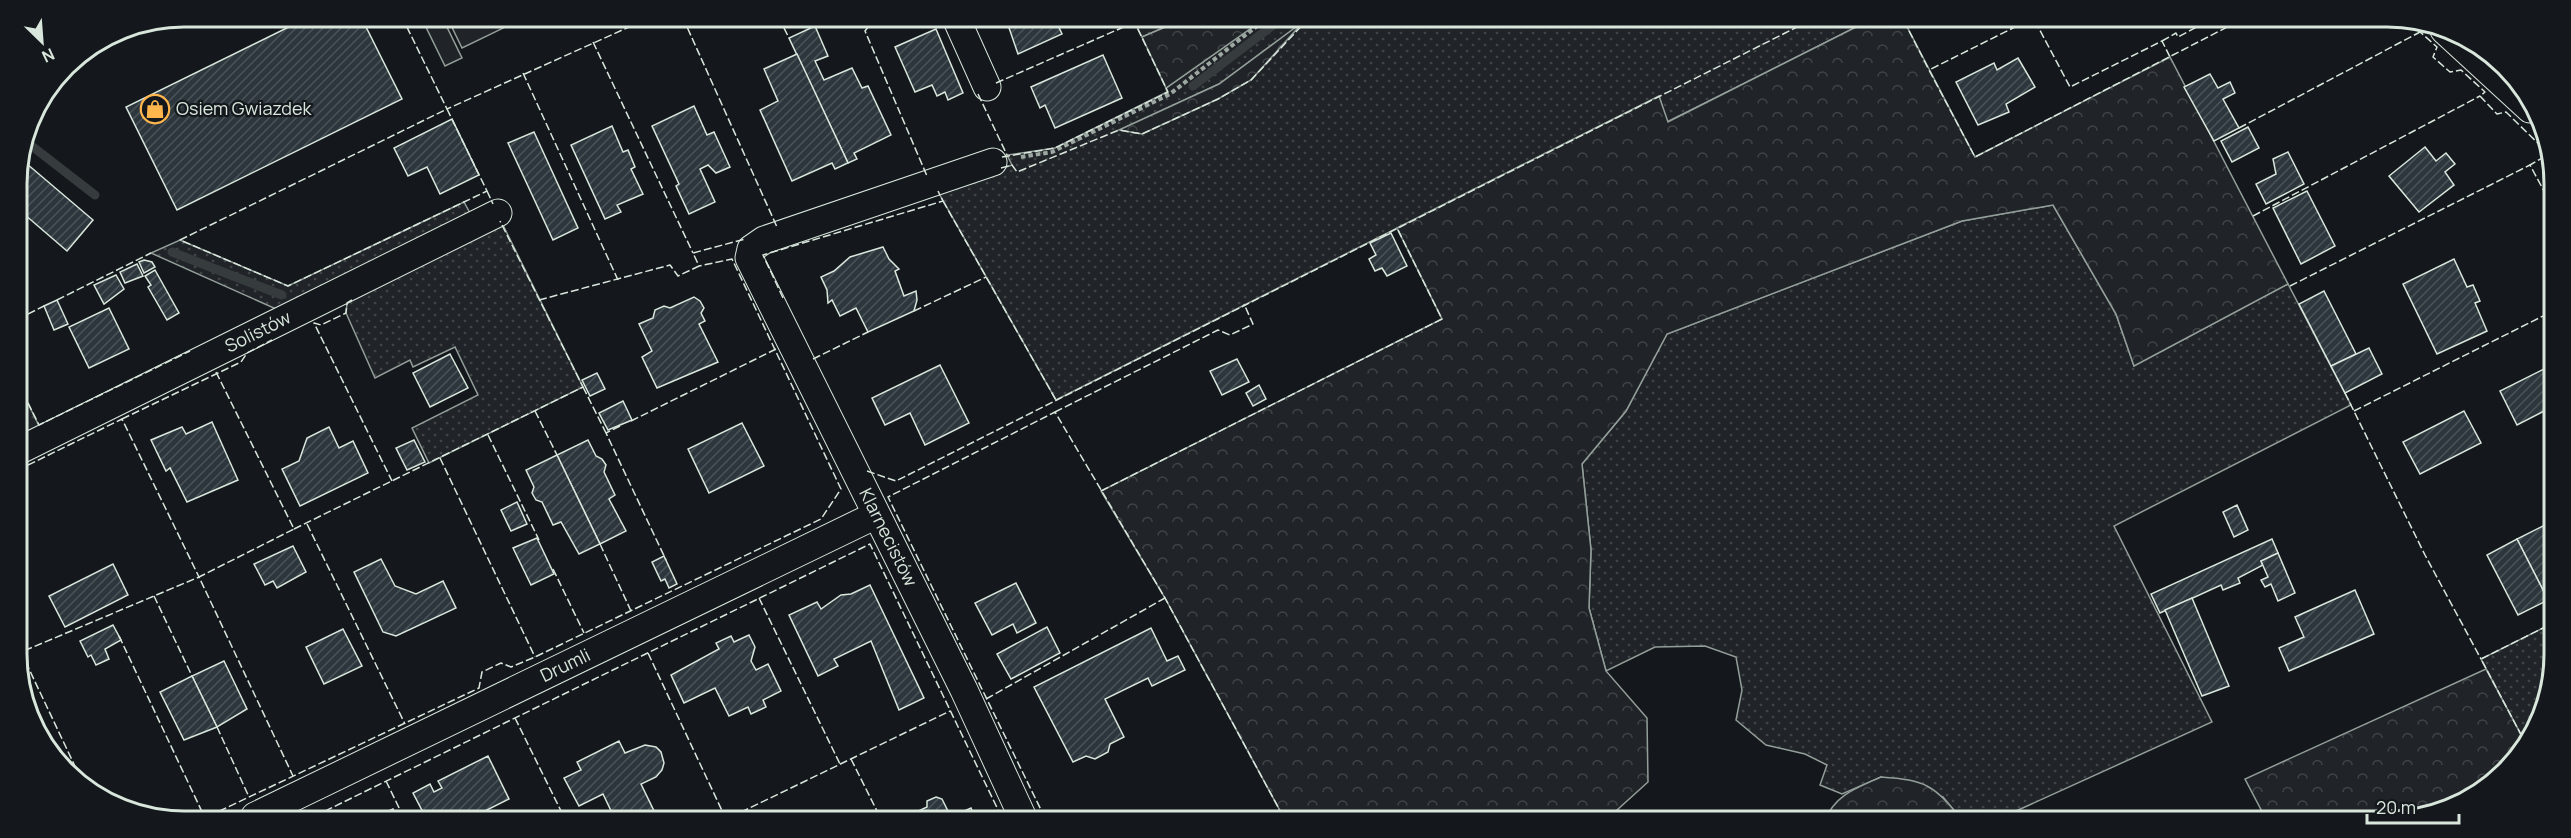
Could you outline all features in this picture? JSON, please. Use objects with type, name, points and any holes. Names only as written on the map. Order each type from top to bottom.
[{"type":"street","points":[[960,27],[987,87]]},
{"type":"street","points":[[2461,46],[2519,99]]},
{"type":"street","name":"Klarnecistów","points":[[993,162],[764,240],[751,249],[748,258],[964,690],[1020,811]]},
{"type":"street","name":"Solistów","points":[[27,447],[498,213]]},
{"type":"street","name":"Drumli","points":[[265,811],[876,515]]},
{"type":"path","points":[[993,162],[1052,152],[1170,94],[1256,27]]},
{"type":"green space","points":[[426,27],[447,27],[462,58],[445,66]]},
{"type":"green space","points":[[452,27],[505,27],[462,48]]},
{"type":"green space","points":[[1137,27],[1165,27],[1142,37]]},
{"type":"green space","points":[[1165,27],[1253,27],[1166,88],[1142,37]]},
{"type":"green space","points":[[1253,27],[1297,27],[1219,84],[1120,130],[1251,80],[1298,27],[1856,27],[1667,122],[1659,96],[1056,400],[937,190],[1012,165],[1007,155],[1055,148],[1167,92],[1166,88]]},
{"type":"green space","points":[[1299,27],[1251,80],[1218,99],[1142,134],[1119,130],[1219,84]]},
{"type":"green space","points":[[1856,27],[1907,27],[1975,157],[2170,57],[2288,284],[2134,366],[2116,314],[2053,205],[1962,221],[1667,334],[1626,411],[1582,464],[1591,550],[1589,608],[1606,671],[1647,718],[1648,782],[1616,811],[1280,811],[1165,598],[1101,491],[1442,319],[1397,228],[1659,96],[1668,122]]},
{"type":"green space","points":[[464,202],[471,215],[276,309],[151,253],[180,240],[288,286]]},
{"type":"green space","points":[[2053,205],[2116,314],[2134,366],[2288,284],[2351,405],[2114,526],[2212,722],[2016,811],[1955,811],[1943,797],[1881,777],[1842,794],[1820,785],[1827,765],[1805,754],[1766,745],[1736,720],[1742,690],[1736,657],[1705,646],[1655,647],[1606,671],[1589,608],[1591,550],[1582,464],[1626,411],[1667,334],[1962,221]]},
{"type":"green space","points":[[501,221],[583,387],[429,463],[412,428],[478,395],[455,347],[413,367],[410,360],[375,378],[346,313],[347,303]]},
{"type":"green space","points":[[27,401],[42,432],[27,439]]},
{"type":"green space","points":[[2544,628],[2543,675],[2539,695],[2521,735],[2481,659]]},
{"type":"green space","points":[[2486,669],[2521,735],[2505,758],[2474,785],[2438,803],[2418,808],[2397,811],[2262,811],[2245,779]]},
{"type":"green space","points":[[1881,777],[1909,780],[1928,786],[1954,811],[1830,811],[1841,798]]},
{"type":"building","points":[[289,27],[366,27],[402,99],[177,210],[126,107]]},
{"type":"building","points":[[815,27],[828,56],[815,61],[824,80],[852,68],[862,88],[868,86],[891,135],[854,153],[857,159],[848,163],[789,38]]},
{"type":"building","points":[[1009,27],[1059,27],[1062,34],[1018,54]]},
{"type":"building","points":[[936,29],[963,93],[948,100],[945,92],[937,96],[932,85],[915,92],[895,47]]},
{"type":"building","points":[[797,54],[848,163],[835,169],[832,163],[792,181],[760,110],[778,101],[764,69]]},
{"type":"building","points":[[1103,55],[1122,98],[1055,128],[1045,105],[1040,108],[1031,87]]},
{"type":"building","points":[[2018,58],[2035,87],[2006,104],[2009,112],[1978,125],[1956,82],[1994,63],[1997,70]]},
{"type":"building","points":[[2210,74],[2218,88],[2230,82],[2235,93],[2223,99],[2239,128],[2214,141],[2184,87]]},
{"type":"building","points":[[694,106],[707,135],[714,132],[730,167],[716,173],[708,165],[700,169],[715,202],[689,214],[676,186],[679,184],[652,126]]},
{"type":"building","points":[[452,119],[479,175],[440,194],[427,167],[408,176],[394,148]]},
{"type":"building","points":[[612,126],[623,152],[628,150],[635,167],[631,169],[643,194],[617,205],[621,212],[605,219],[571,145]]},
{"type":"building","points":[[2248,127],[2259,148],[2232,162],[2221,141]]},
{"type":"building","points":[[534,132],[578,228],[553,240],[508,143]]},
{"type":"building","points":[[2425,147],[2436,161],[2446,153],[2455,164],[2445,172],[2454,185],[2419,212],[2389,176]]},
{"type":"building","points":[[2288,152],[2304,184],[2266,204],[2256,184],[2276,174],[2273,159]]},
{"type":"building","points":[[28,165],[93,220],[67,251],[27,217]]},
{"type":"building","points":[[2307,191],[2335,246],[2301,264],[2273,208]]},
{"type":"building","points":[[1391,233],[1407,266],[1387,276],[1382,268],[1375,271],[1369,259],[1376,255],[1370,243]]},
{"type":"building","points":[[883,247],[889,259],[899,269],[895,271],[904,296],[916,291],[917,300],[914,311],[868,332],[856,308],[840,316],[832,300],[828,303],[827,290],[821,277],[834,271],[850,257]]},
{"type":"building","points":[[2454,259],[2467,287],[2473,285],[2480,301],[2475,303],[2487,331],[2437,354],[2403,284]]},
{"type":"building","points":[[144,260],[152,262],[155,267],[144,273],[139,262]]},
{"type":"building","points":[[137,264],[143,276],[125,283],[120,272]]},
{"type":"building","points":[[155,270],[179,313],[167,320],[148,287],[151,285],[145,276]]},
{"type":"building","points":[[116,275],[124,289],[104,304],[94,285]]},
{"type":"building","points":[[2324,291],[2356,354],[2331,366],[2299,304]]},
{"type":"building","points":[[694,297],[704,308],[701,313],[705,321],[699,324],[718,362],[657,388],[642,357],[652,351],[639,324],[653,318],[655,310],[664,306],[670,308]]},
{"type":"building","points":[[57,300],[68,324],[54,330],[44,306]]},
{"type":"building","points":[[109,308],[129,349],[89,368],[69,327]]},
{"type":"building","points":[[2369,348],[2382,374],[2345,393],[2331,366]]},
{"type":"building","points":[[450,354],[468,388],[430,407],[413,373]]},
{"type":"building","points":[[1237,359],[1249,382],[1222,395],[1210,371]]},
{"type":"building","points":[[940,365],[969,423],[925,445],[910,413],[885,425],[872,398]]},
{"type":"building","points":[[2544,369],[2544,411],[2517,425],[2500,391]]},
{"type":"building","points":[[597,373],[605,389],[590,396],[582,380]]},
{"type":"building","points":[[1259,385],[1266,399],[1253,406],[1246,393]]},
{"type":"building","points":[[623,401],[632,420],[608,430],[599,413]]},
{"type":"building","points":[[2464,411],[2481,443],[2420,474],[2403,442]]},
{"type":"building","points":[[212,422],[238,480],[187,502],[170,468],[166,471],[151,440],[182,427],[186,434]]},
{"type":"building","points":[[742,423],[764,466],[709,493],[688,449]]},
{"type":"building","points":[[329,427],[339,448],[353,441],[368,473],[300,506],[282,469],[299,461],[307,438]]},
{"type":"building","points":[[414,440],[425,462],[407,470],[396,448]]},
{"type":"building","points":[[588,440],[596,456],[606,465],[604,472],[615,495],[609,499],[626,531],[600,544],[557,455]]},
{"type":"building","points":[[557,455],[600,544],[579,554],[561,522],[553,525],[542,502],[536,500],[532,493],[534,487],[526,470]]},
{"type":"building","points":[[517,502],[527,524],[511,531],[501,510]]},
{"type":"building","points":[[2237,505],[2248,530],[2234,537],[2223,512]]},
{"type":"building","points":[[2544,526],[2544,592],[2517,539]]},
{"type":"building","points":[[537,538],[554,574],[531,585],[513,548]]},
{"type":"building","points":[[2272,539],[2278,553],[2261,561],[2263,565],[2238,578],[2240,583],[2223,590],[2221,585],[2160,613],[2151,594]]},
{"type":"building","points":[[2517,539],[2544,592],[2544,602],[2518,615],[2487,555]]},
{"type":"building","points":[[293,546],[306,572],[277,588],[273,581],[265,585],[254,564]]},
{"type":"building","points":[[2278,553],[2295,593],[2278,601],[2271,584],[2265,587],[2261,580],[2268,577],[2261,561]]},
{"type":"building","points":[[664,556],[677,584],[669,588],[665,579],[661,581],[652,562]]},
{"type":"building","points":[[381,559],[395,586],[416,594],[443,581],[456,608],[396,636],[383,632],[354,572]]},
{"type":"building","points":[[113,564],[128,595],[65,627],[49,596]]},
{"type":"building","points":[[1016,583],[1036,623],[1017,633],[1013,624],[992,635],[975,603]]},
{"type":"building","points":[[870,585],[924,698],[899,710],[871,641],[834,659],[838,666],[818,676],[789,615],[817,602],[821,609],[841,595],[851,594]]},
{"type":"building","points":[[2355,590],[2374,634],[2289,671],[2279,648],[2304,637],[2295,617]]},
{"type":"building","points":[[2192,598],[2229,686],[2202,696],[2165,610]]},
{"type":"building","points":[[113,625],[121,640],[105,649],[109,659],[96,665],[91,655],[88,657],[80,641]]},
{"type":"building","points":[[1047,627],[1060,653],[1011,679],[997,654]]},
{"type":"building","points":[[1151,628],[1167,661],[1178,656],[1185,670],[1152,686],[1148,678],[1105,699],[1124,737],[1110,744],[1108,752],[1095,759],[1086,756],[1073,762],[1034,687]]},
{"type":"building","points":[[343,629],[362,666],[324,684],[306,647]]},
{"type":"building","points":[[749,635],[755,647],[751,661],[756,670],[768,664],[781,691],[763,700],[766,707],[751,714],[748,707],[729,716],[715,688],[684,703],[671,675],[719,649],[716,643],[731,636],[734,642]]},
{"type":"building","points":[[224,661],[247,709],[217,727],[192,676]]},
{"type":"building","points":[[192,676],[217,727],[184,740],[160,692]]},
{"type":"building","points":[[619,741],[625,753],[645,745],[656,747],[661,752],[664,763],[662,770],[656,777],[641,784],[654,811],[611,811],[603,794],[579,806],[564,778],[581,770],[577,762]]},
{"type":"building","points":[[488,756],[509,799],[485,811],[422,811],[413,793],[430,784],[434,792],[442,788],[438,781]]},
{"type":"building","points":[[936,797],[942,799],[948,811],[918,811],[927,807],[927,801]]},
{"type":"waterway","points":[[1193,86],[1270,27]]},
{"type":"waterway","points":[[31,146],[95,195]]},
{"type":"waterway","points":[[172,252],[282,295]]},
{"type":"fence","points":[[407,27],[447,109],[629,27]]},
{"type":"fence","points":[[687,27],[777,227]]},
{"type":"fence","points":[[784,27],[789,38]]},
{"type":"fence","points":[[868,27],[865,31],[927,176]]},
{"type":"fence","points":[[996,83],[1124,27]]},
{"type":"fence","points":[[1002,157],[1055,148],[1168,92],[1137,27]]},
{"type":"fence","points":[[1001,168],[1012,165],[1017,172],[1119,130],[1142,134],[1218,99],[1251,80],[1301,27]]},
{"type":"fence","points":[[867,471],[896,481],[1797,27]]},
{"type":"fence","points":[[1907,27],[1929,70]]},
{"type":"fence","points":[[2015,27],[1929,70],[1975,157],[2227,27]]},
{"type":"fence","points":[[2038,27],[2070,87],[2162,41],[2170,57]]},
{"type":"fence","points":[[2162,41],[2176,33],[2178,37],[2197,27]]},
{"type":"fence","points":[[2418,30],[2437,47],[2433,57],[2450,72],[2461,70],[2485,92],[2480,96],[2497,114],[2506,112],[2539,144]]},
{"type":"fence","points":[[2239,128],[2420,32]]},
{"type":"fence","points":[[593,42],[693,253]]},
{"type":"fence","points":[[523,73],[618,280]]},
{"type":"fence","points":[[978,94],[1007,155]]},
{"type":"fence","points":[[2253,216],[2480,96]]},
{"type":"fence","points":[[447,109],[487,191],[288,286],[180,240],[447,109]]},
{"type":"fence","points":[[2542,158],[2530,165],[2544,191]]},
{"type":"fence","points":[[2290,286],[2530,165]]},
{"type":"fence","points":[[487,191],[493,204]]},
{"type":"fence","points":[[783,298],[763,255],[943,201],[938,191]]},
{"type":"fence","points":[[943,201],[1056,400]]},
{"type":"fence","points":[[294,529],[583,387],[500,221]]},
{"type":"fence","points":[[1101,491],[1442,319],[1397,228]]},
{"type":"fence","points":[[539,300],[670,265],[678,276],[699,266],[693,253],[745,239]]},
{"type":"fence","points":[[57,300],[151,253]]},
{"type":"fence","points":[[220,811],[479,688],[482,672],[501,663],[511,667],[535,657],[821,519],[841,489],[732,259],[699,266]]},
{"type":"fence","points":[[914,311],[986,277]]},
{"type":"fence","points":[[352,300],[347,303],[346,313],[321,325],[314,323],[392,481]]},
{"type":"fence","points":[[1055,412],[1218,330],[1230,335],[1253,324],[1244,304]]},
{"type":"fence","points":[[27,314],[44,306]]},
{"type":"fence","points":[[2354,411],[2544,316]]},
{"type":"fence","points":[[813,359],[868,332]]},
{"type":"fence","points":[[122,419],[241,362],[247,353],[272,340]]},
{"type":"fence","points":[[631,421],[776,349]]},
{"type":"fence","points":[[27,401],[39,425],[190,351]]},
{"type":"fence","points":[[216,372],[294,529],[199,577],[293,776]]},
{"type":"fence","points":[[583,387],[606,433]]},
{"type":"fence","points":[[2345,393],[2425,555],[2481,659]]},
{"type":"fence","points":[[535,411],[557,455]]},
{"type":"fence","points":[[1042,811],[888,497],[1055,412],[1165,598],[1280,811]]},
{"type":"fence","points":[[27,466],[122,419],[199,577],[27,650]]},
{"type":"fence","points":[[620,426],[606,433],[666,560]]},
{"type":"fence","points":[[488,435],[539,540]]},
{"type":"fence","points":[[440,458],[535,657]]},
{"type":"fence","points":[[307,524],[405,724]]},
{"type":"fence","points":[[600,544],[631,611]]},
{"type":"fence","points":[[325,811],[870,544],[999,811]]},
{"type":"fence","points":[[553,569],[584,633]]},
{"type":"fence","points":[[154,596],[192,676]]},
{"type":"fence","points":[[759,598],[840,764]]},
{"type":"fence","points":[[986,699],[1165,598]]},
{"type":"fence","points":[[2521,735],[2481,659],[2544,628]]},
{"type":"fence","points":[[119,636],[202,811]]},
{"type":"fence","points":[[648,653],[722,811]]},
{"type":"fence","points":[[28,666],[76,768]]},
{"type":"fence","points":[[743,811],[950,711]]},
{"type":"fence","points":[[515,718],[561,811]]},
{"type":"fence","points":[[217,727],[249,797]]},
{"type":"fence","points":[[851,759],[877,811]]},
{"type":"fence","points":[[386,781],[401,811]]},
{"type":"place","name":"Osiem Gwiazdek","points":[[155,109]]}]
